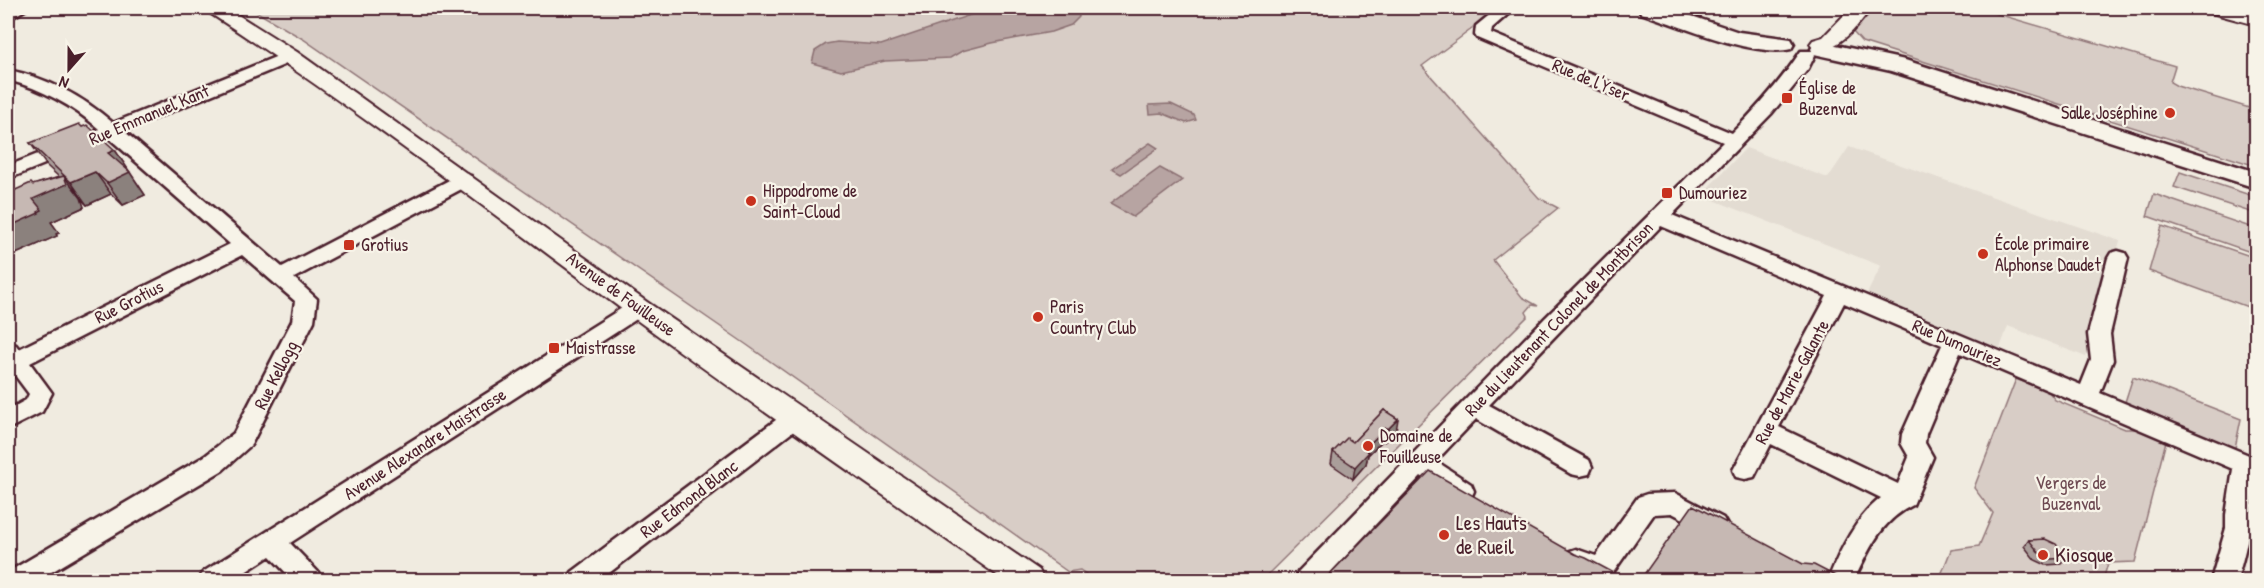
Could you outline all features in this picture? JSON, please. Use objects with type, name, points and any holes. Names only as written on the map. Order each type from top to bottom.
[{"type":"main road","points":[[1649,8],[1737,38],[1783,45],[1792,52],[1817,50],[1898,65],[2256,180]]},
{"type":"street","points":[[8,15],[20,8]]},
{"type":"street","name":"Avenue de Fouilleuse","points":[[215,8],[290,56],[638,308],[1028,580]]},
{"type":"street","name":"Rue de l'Yser","points":[[1507,8],[1484,27],[1483,34],[1734,140]]},
{"type":"street","name":"Rue du Lieutenant Colonel de Montbrison","points":[[1308,580],[1553,323],[1766,109],[1802,65],[1830,41],[1861,8]]},
{"type":"street","points":[[2215,8],[2256,19]]},
{"type":"street","name":"Rue Emmanuel Kant","points":[[8,173],[290,56]]},
{"type":"street","name":"Rue Kellogg","points":[[8,75],[33,81],[60,92],[112,130],[306,299],[303,321],[243,439],[214,463],[17,580]]},
{"type":"street","points":[[279,277],[464,180]]},
{"type":"street","name":"Rue Dumouriez","points":[[1658,218],[2251,466]]},
{"type":"street","name":"Rue Grotius","points":[[12,355],[243,246]]},
{"type":"street","points":[[2082,395],[2090,392],[2102,360],[2099,334],[2118,258]]},
{"type":"street","name":"Rue de Marie-Galante","points":[[1745,470],[1839,293]]},
{"type":"street","name":"Avenue Alexandre Maistrasse","points":[[212,580],[638,308]]},
{"type":"street","points":[[1904,498],[1921,457],[1913,443],[1914,434],[1954,342]]},
{"type":"street","points":[[8,420],[34,406],[41,393],[12,355]]},
{"type":"street","points":[[1474,407],[1580,467]]},
{"type":"street","name":"Rue Edmond Blanc","points":[[581,580],[796,417]]},
{"type":"street","points":[[1766,431],[1904,498]]},
{"type":"street","points":[[1420,464],[1485,504]]},
{"type":"street","points":[[2224,580],[2240,528],[2238,515],[2251,466]]},
{"type":"street","points":[[1841,580],[1873,519],[1891,502],[1904,498]]},
{"type":"street","points":[[1560,550],[1578,562],[1601,569],[1647,504],[1675,503],[1735,536]]},
{"type":"street","points":[[273,542],[309,580]]},
{"type":"shaded area","points":[[991,8],[1078,8],[1079,17],[1071,25],[1051,32],[992,43],[962,51],[950,58],[885,61],[841,71],[812,63],[815,51],[826,44],[837,42],[881,45]]},
{"type":"shaded area","points":[[1171,104],[1194,115],[1196,120],[1186,123],[1162,113],[1150,114],[1149,105]]},
{"type":"shaded area","points":[[1150,143],[1158,148],[1121,174],[1112,169]]},
{"type":"shaded area","name":"École primaire Alphonse Daudet","points":[[1849,147],[2120,241],[2086,357],[2008,326],[1999,351],[1866,296],[1881,266],[1701,195],[1746,148],[1828,178]]},
{"type":"shaded area","points":[[1160,168],[1182,180],[1133,217],[1110,204]]},
{"type":"green space","points":[[250,8],[1500,8],[1422,66],[1539,198],[1558,208],[1493,260],[1522,297],[1538,306],[1532,305],[1526,312],[1528,316],[1262,580],[1095,580],[1080,570],[1068,572],[747,345],[303,39]]},
{"type":"green space","points":[[1875,8],[1977,8],[2175,66],[2170,82],[2177,86],[2256,110],[2256,166],[1862,42],[1853,32]]},
{"type":"green space","points":[[2180,172],[2256,197],[2256,214],[2174,187]]},
{"type":"green space","points":[[2154,194],[2256,229],[2256,254],[2147,216]]},
{"type":"green space","points":[[2162,226],[2256,258],[2256,310],[2149,271]]},
{"type":"green space","points":[[2133,377],[2241,419],[2235,448],[2125,402]]},
{"type":"green space","name":"Vergers de Buzenval","points":[[2016,379],[2049,392],[2055,400],[2125,429],[2137,429],[2166,441],[2135,562],[2108,563],[2103,580],[1939,580],[1951,550],[1979,546],[1993,513],[1974,488]]},
{"type":"building","points":[[79,124],[82,127],[87,125],[115,150],[108,153],[130,172],[107,183],[95,172],[71,182],[30,143]]},
{"type":"building","points":[[64,176],[67,184],[33,199],[42,210],[39,213],[8,227],[8,191],[9,193],[31,183],[33,185]]},
{"type":"building","points":[[1384,410],[1398,419],[1364,449],[1369,452],[1355,467],[1333,452],[1347,438],[1353,442]]},
{"type":"building","name":"Les Hauts de Rueil","points":[[1430,471],[1575,554],[1627,580],[1324,580]]},
{"type":"building","points":[[1693,505],[1803,564],[1814,565],[1843,580],[1640,580]]},
{"type":"building","points":[[2045,539],[2056,544],[2067,558],[2051,559],[2040,554],[2029,540]]},
{"type":"place","name":"Église de Buzenval","points":[[1787,98]]},
{"type":"place","name":"Salle Joséphine","points":[[2170,113]]},
{"type":"place","name":"Dumouriez","points":[[1667,193]]},
{"type":"place","name":"Hippodrome de Saint-Cloud","points":[[751,201]]},
{"type":"place","name":"Grotius","points":[[349,245]]},
{"type":"place","name":"École primaire Alphonse Daudet","points":[[1983,254]]},
{"type":"place","name":"Paris Country Club","points":[[1038,317]]},
{"type":"place","name":"Maistrasse","points":[[554,348]]},
{"type":"place","name":"Domaine de Fouilleuse","points":[[1368,446]]},
{"type":"place","name":"Les Hauts de Rueil","points":[[1444,535]]},
{"type":"place","name":"Kiosque","points":[[2043,555]]}]
